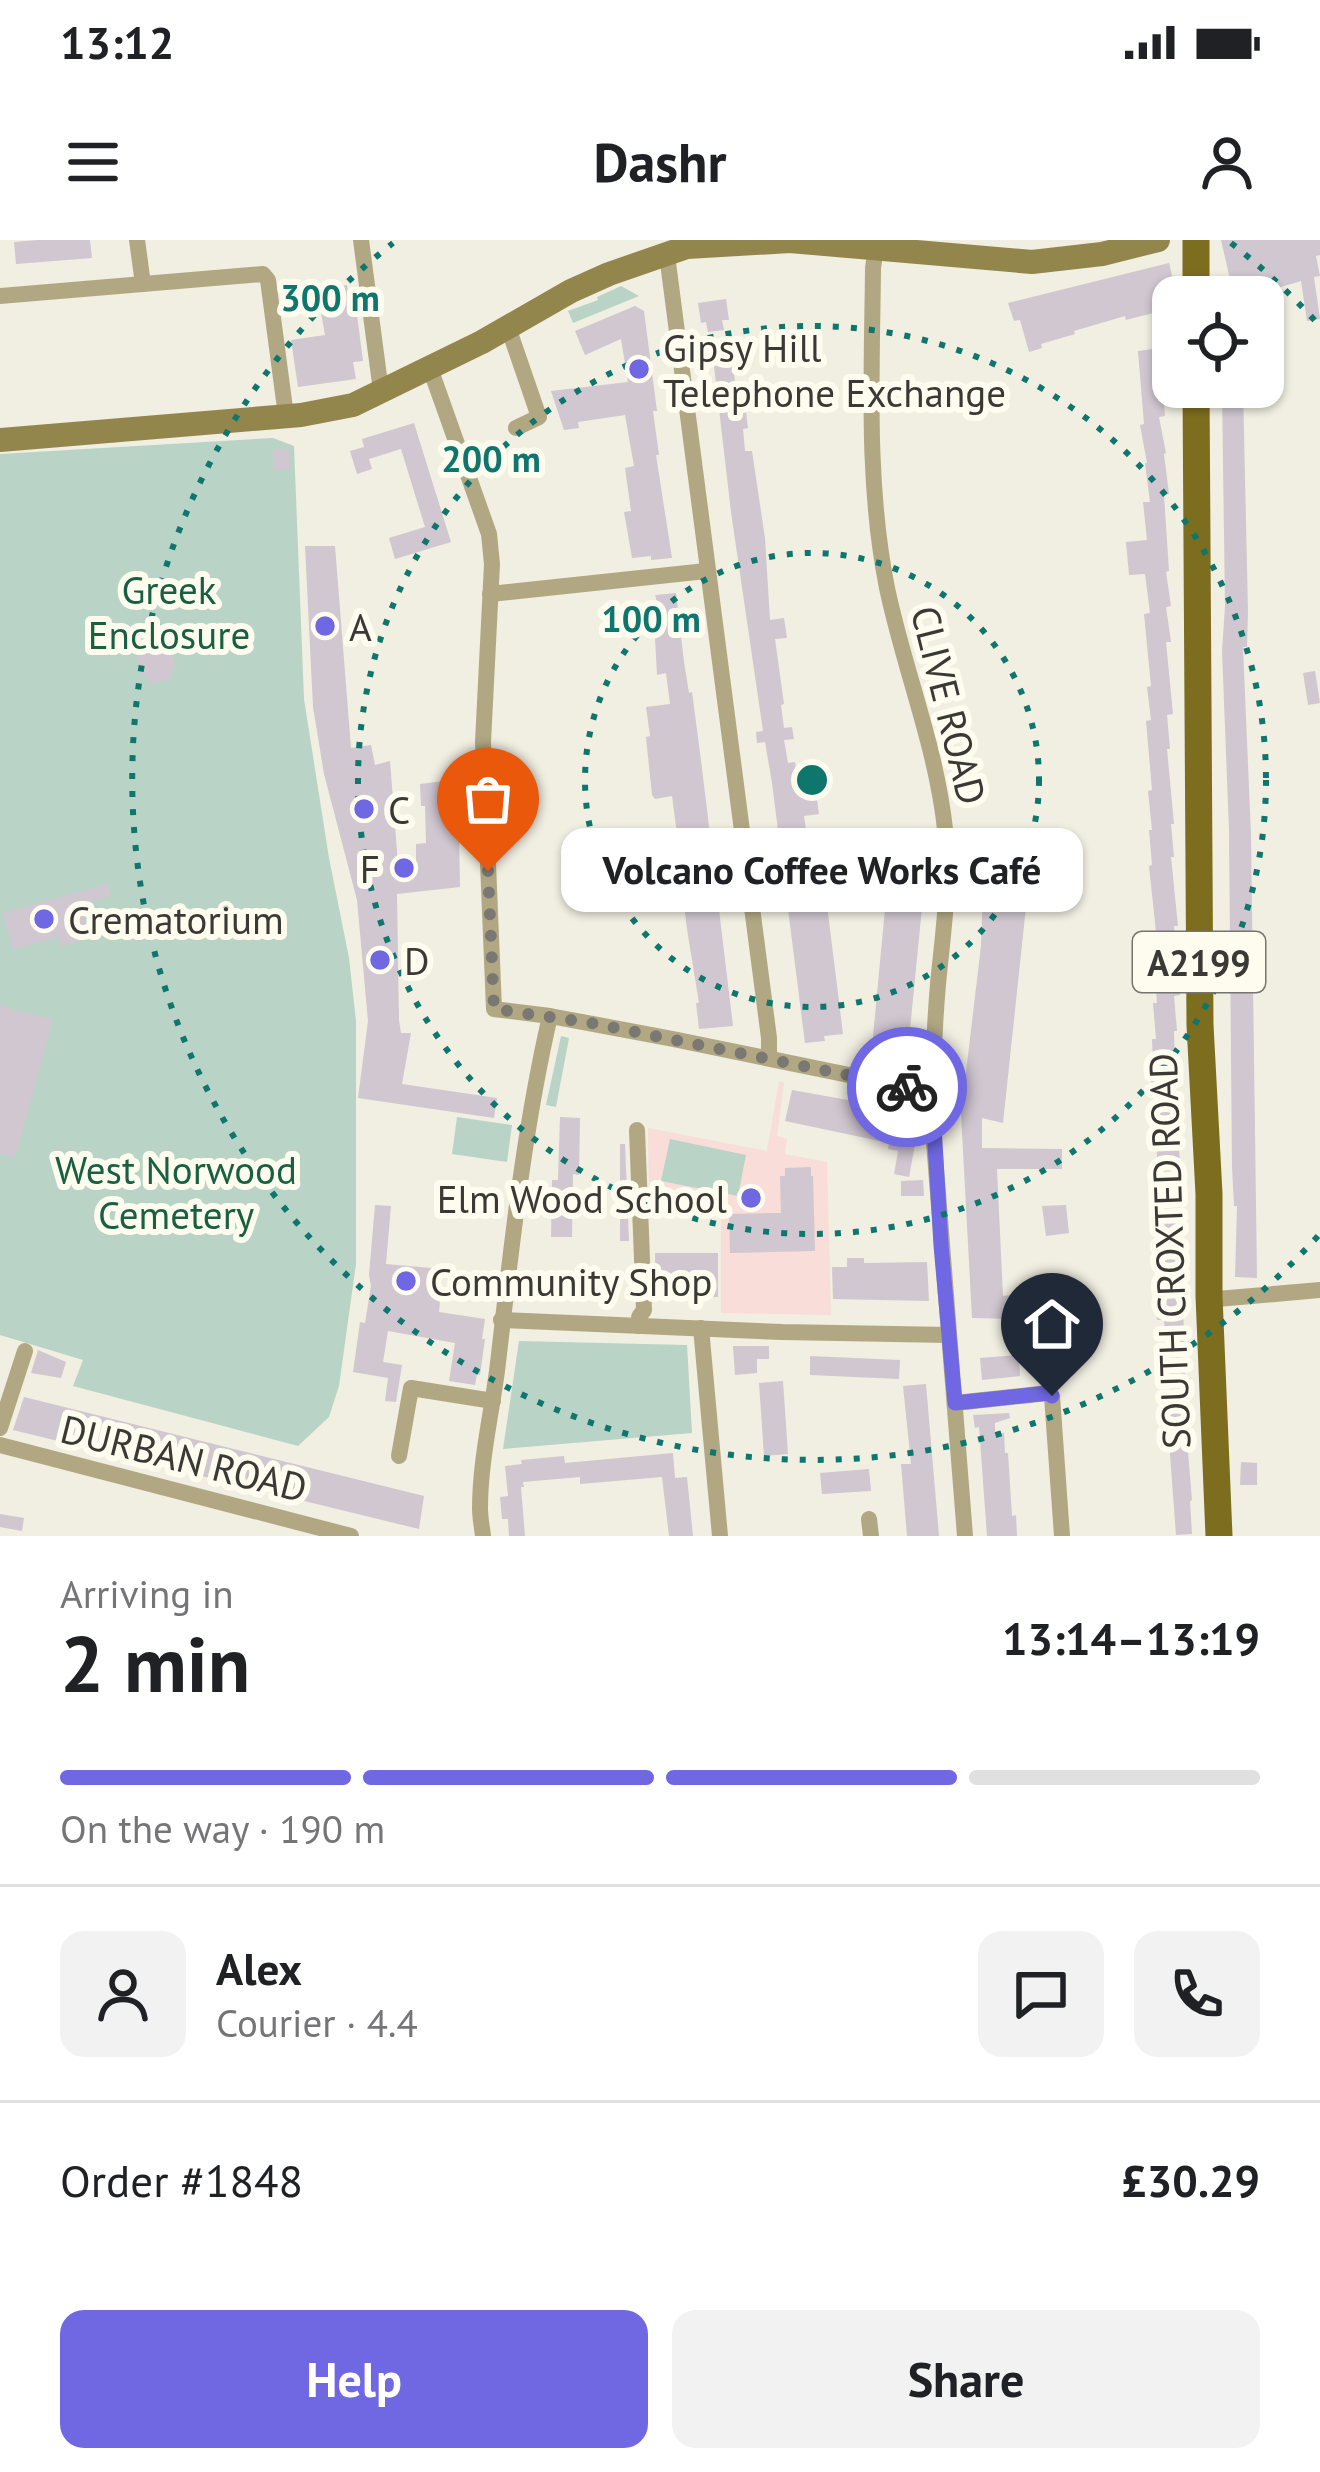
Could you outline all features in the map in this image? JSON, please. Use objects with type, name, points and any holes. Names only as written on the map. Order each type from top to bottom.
[{"type":"main road","points":[[1196,240],[1196,276]]},
{"type":"main road","name":"SOUTH CROXTED ROAD","points":[[1196,408],[1200,1025],[1219,1536]]},
{"type":"street","points":[[137,240],[143,284]]},
{"type":"street","points":[[361,240],[381,391]]},
{"type":"street","points":[[0,440],[208,424],[353,404],[665,247],[790,242],[995,250],[1032,262],[1158,240]]},
{"type":"street","points":[[665,247],[769,1058]]},
{"type":"street","name":"CLIVE ROAD","points":[[876,248],[872,268],[872,469],[880,537],[888,590],[935,765],[947,848],[932,1092],[965,1536]]},
{"type":"street","points":[[0,296],[263,274],[286,416]]},
{"type":"street","points":[[508,327],[538,418],[516,428]]},
{"type":"street","points":[[430,368],[489,534],[492,563],[483,742],[494,1009],[932,1092]]},
{"type":"street","points":[[490,594],[706,571]]},
{"type":"street","points":[[483,1536],[482,1477],[501,1320],[526,1129],[550,1016]]},
{"type":"street","points":[[637,1130],[644,1310],[639,1327]]},
{"type":"street","points":[[1209,1296],[1320,1290]]},
{"type":"street","points":[[501,1320],[949,1335]]},
{"type":"street","points":[[701,1328],[720,1536]]},
{"type":"street","points":[[0,1428],[25,1351]]},
{"type":"street","points":[[399,1456],[410,1388],[493,1401]]},
{"type":"street","points":[[955,1403],[1052,1396],[1062,1536]]},
{"type":"street","name":"DURBAN ROAD","points":[[0,1445],[351,1536]]},
{"type":"shaded area","name":"Elm Wood School","points":[[779,1081],[784,1083],[777,1136],[787,1139],[785,1154],[827,1162],[831,1315],[721,1313],[721,1209],[697,1209],[696,1199],[649,1196],[648,1128],[767,1151]]},
{"type":"green space","points":[[621,286],[639,296],[573,323],[568,311]]},
{"type":"green space","name":"West Norwood Cemetery","points":[[273,438],[294,446],[304,699],[356,1021],[356,1264],[339,1386],[329,1417],[298,1446],[73,1386],[83,1360],[0,1335],[0,454]]},
{"type":"green space","points":[[561,1036],[569,1038],[556,1107],[546,1105]]},
{"type":"green space","points":[[457,1117],[512,1125],[507,1162],[452,1154]]},
{"type":"green space","points":[[670,1139],[746,1155],[738,1196],[661,1181]]},
{"type":"green space","points":[[519,1341],[687,1345],[692,1433],[503,1449]]},
{"type":"building","points":[[90,240],[92,258],[16,264],[14,242]]},
{"type":"building","points":[[1221,240],[1320,240],[1320,255],[1316,256],[1320,276],[1314,277],[1320,319],[1307,321],[1301,281],[1284,286],[1284,276],[1229,276]]},
{"type":"building","points":[[1169,263],[1172,276],[1152,276],[1152,313],[1074,331],[1029,352],[1020,320],[1014,321],[1008,303]]},
{"type":"building","points":[[347,285],[348,293],[354,292],[363,361],[353,362],[356,379],[298,387],[291,340],[325,335],[317,290]]},
{"type":"building","points":[[726,299],[729,320],[722,320],[724,330],[708,332],[706,322],[701,323],[698,303]]},
{"type":"building","points":[[635,306],[644,311],[657,411],[653,411],[656,455],[672,558],[632,558],[624,512],[631,511],[625,468],[634,466],[625,415],[578,422],[579,428],[564,430],[551,391],[628,382],[621,339],[585,355],[575,331]]},
{"type":"building","points":[[1152,349],[1152,408],[1164,408],[1165,416],[1159,417],[1169,494],[1164,495],[1171,642],[1166,642],[1173,714],[1167,715],[1167,749],[1178,926],[1174,926],[1180,995],[1174,996],[1174,1031],[1192,1500],[1192,1534],[1176,1535],[1164,1320],[1157,1320],[1156,1274],[1162,1273],[1152,1039],[1156,1039],[1152,933],[1156,932],[1149,866],[1148,791],[1152,790],[1146,721],[1151,720],[1147,687],[1151,686],[1144,614],[1150,613],[1145,574],[1129,575],[1126,542],[1147,540],[1143,502],[1150,502],[1140,425],[1144,424],[1138,351]]},
{"type":"building","points":[[732,355],[737,400],[745,403],[745,451],[752,451],[765,538],[770,620],[784,618],[787,638],[775,639],[784,728],[792,727],[794,739],[784,740],[788,763],[795,762],[799,787],[815,785],[819,814],[804,816],[807,836],[799,837],[802,860],[833,856],[836,880],[824,881],[843,1034],[824,1036],[825,1041],[805,1043],[772,783],[765,742],[757,743],[756,732],[763,731],[714,366],[714,357]]},
{"type":"building","points":[[1222,408],[1243,408],[1248,611],[1247,647],[1243,647],[1251,835],[1257,1278],[1235,1277],[1222,651]]},
{"type":"building","points":[[414,423],[451,542],[395,559],[389,538],[425,527],[401,449],[369,459],[372,469],[357,474],[350,451],[364,447],[362,439]]},
{"type":"building","points":[[273,449],[289,449],[290,469],[273,470]]},
{"type":"building","points":[[305,546],[335,546],[351,748],[371,745],[375,765],[390,761],[398,864],[416,863],[416,844],[426,843],[420,784],[458,779],[460,887],[397,894],[399,1020],[401,1033],[411,1033],[402,1084],[497,1098],[494,1118],[358,1098],[368,1021],[357,900],[324,774],[313,707]]},
{"type":"building","points":[[676,593],[733,1026],[699,1029],[672,796],[655,799],[652,795],[646,707],[670,704],[666,673],[657,675],[653,602],[657,602],[655,595]]},
{"type":"building","points":[[160,636],[162,645],[171,643],[176,670],[170,671],[172,679],[150,684],[148,677],[142,678],[136,651],[142,650],[140,640]]},
{"type":"building","points":[[1315,671],[1320,703],[1308,705],[1303,673]]},
{"type":"building","points":[[888,877],[925,877],[906,1070],[868,1061]]},
{"type":"building","name":"Crematorium","points":[[108,884],[111,896],[80,904],[87,930],[78,932],[81,941],[61,946],[59,937],[13,950],[3,913]]},
{"type":"building","points":[[983,884],[1026,887],[1026,907],[1003,1123],[982,1118],[982,1148],[1062,1149],[1062,1169],[997,1169],[1003,1296],[1018,1294],[1019,1302],[1040,1300],[1042,1319],[1052,1318],[1055,1351],[1017,1354],[1014,1319],[972,1318],[961,1114],[981,946]]},
{"type":"building","points":[[0,1006],[53,1020],[15,1158],[0,1154]]},
{"type":"building","points":[[792,1090],[915,1112],[917,1134],[909,1177],[894,1174],[898,1151],[888,1149],[889,1143],[785,1121]]},
{"type":"building","points":[[560,1117],[580,1118],[572,1237],[551,1237]]},
{"type":"building","points":[[620,1144],[625,1144],[629,1241],[620,1241]]},
{"type":"building","points":[[811,1167],[815,1251],[730,1253],[729,1214],[781,1213],[780,1176],[785,1176],[785,1168]]},
{"type":"building","points":[[923,1180],[924,1196],[901,1196],[901,1181]]},
{"type":"building","points":[[375,1205],[391,1206],[386,1264],[443,1269],[439,1312],[485,1319],[475,1385],[449,1381],[455,1343],[388,1331],[383,1362],[402,1365],[396,1402],[385,1401],[388,1378],[353,1372],[371,1286]]},
{"type":"building","points":[[1066,1205],[1069,1233],[1046,1236],[1042,1206]]},
{"type":"building","points":[[655,1253],[718,1253],[718,1297],[656,1296]]},
{"type":"building","points":[[847,1258],[864,1258],[864,1263],[927,1262],[929,1301],[833,1299],[832,1267],[847,1267]]},
{"type":"building","points":[[563,1271],[620,1273],[619,1293],[562,1291]]},
{"type":"building","points":[[733,1346],[769,1346],[769,1359],[757,1359],[757,1373],[735,1375]]},
{"type":"building","points":[[38,1350],[66,1362],[61,1378],[31,1373]]},
{"type":"building","points":[[1019,1355],[1020,1376],[982,1380],[980,1358]]},
{"type":"building","points":[[810,1356],[900,1360],[899,1379],[810,1375]]},
{"type":"building","points":[[783,1381],[788,1454],[764,1456],[759,1383]]},
{"type":"building","points":[[926,1384],[939,1536],[907,1536],[901,1464],[911,1464],[903,1386]]},
{"type":"building","points":[[24,1397],[424,1496],[419,1529],[13,1430]]},
{"type":"building","points":[[1009,1413],[1010,1418],[995,1423],[995,1433],[1004,1433],[1017,1536],[987,1536],[979,1427],[975,1428],[973,1415]]},
{"type":"building","points":[[673,1453],[675,1478],[687,1477],[693,1536],[669,1536],[662,1477],[580,1484],[580,1477],[523,1482],[525,1536],[509,1536],[500,1497],[508,1496],[505,1466],[564,1456],[565,1463]]},
{"type":"building","points":[[1241,1462],[1257,1463],[1257,1485],[1240,1485]]},
{"type":"building","points":[[869,1469],[871,1491],[822,1494],[820,1473]]},
{"type":"building","points":[[0,1514],[24,1518],[22,1531],[0,1527]]},
{"type":"way so far","points":[[488,871],[494,1009],[591,1023],[907,1087]]},
{"type":"place","name":"Gipsy Hill Telephone Exchange","points":[[639,369]]},
{"type":"place","name":"A","points":[[325,626]]},
{"type":"place","name":"C","points":[[364,809]]},
{"type":"place","name":"F","points":[[404,868]]},
{"type":"place","name":"Volcano Coffee Works Café","points":[[488,871]]},
{"type":"place","name":"Crematorium","points":[[44,919]]},
{"type":"place","name":"D","points":[[380,960]]},
{"type":"place","name":"Elm Wood School","points":[[751,1198]]},
{"type":"place","name":"Community Shop","points":[[406,1281]]},
{"type":"route","points":[[907,1087],[932,1092],[955,1403],[1052,1396]]},
{"type":"park label","name":"Greek Enclosure","points":[[169,612]]}]
